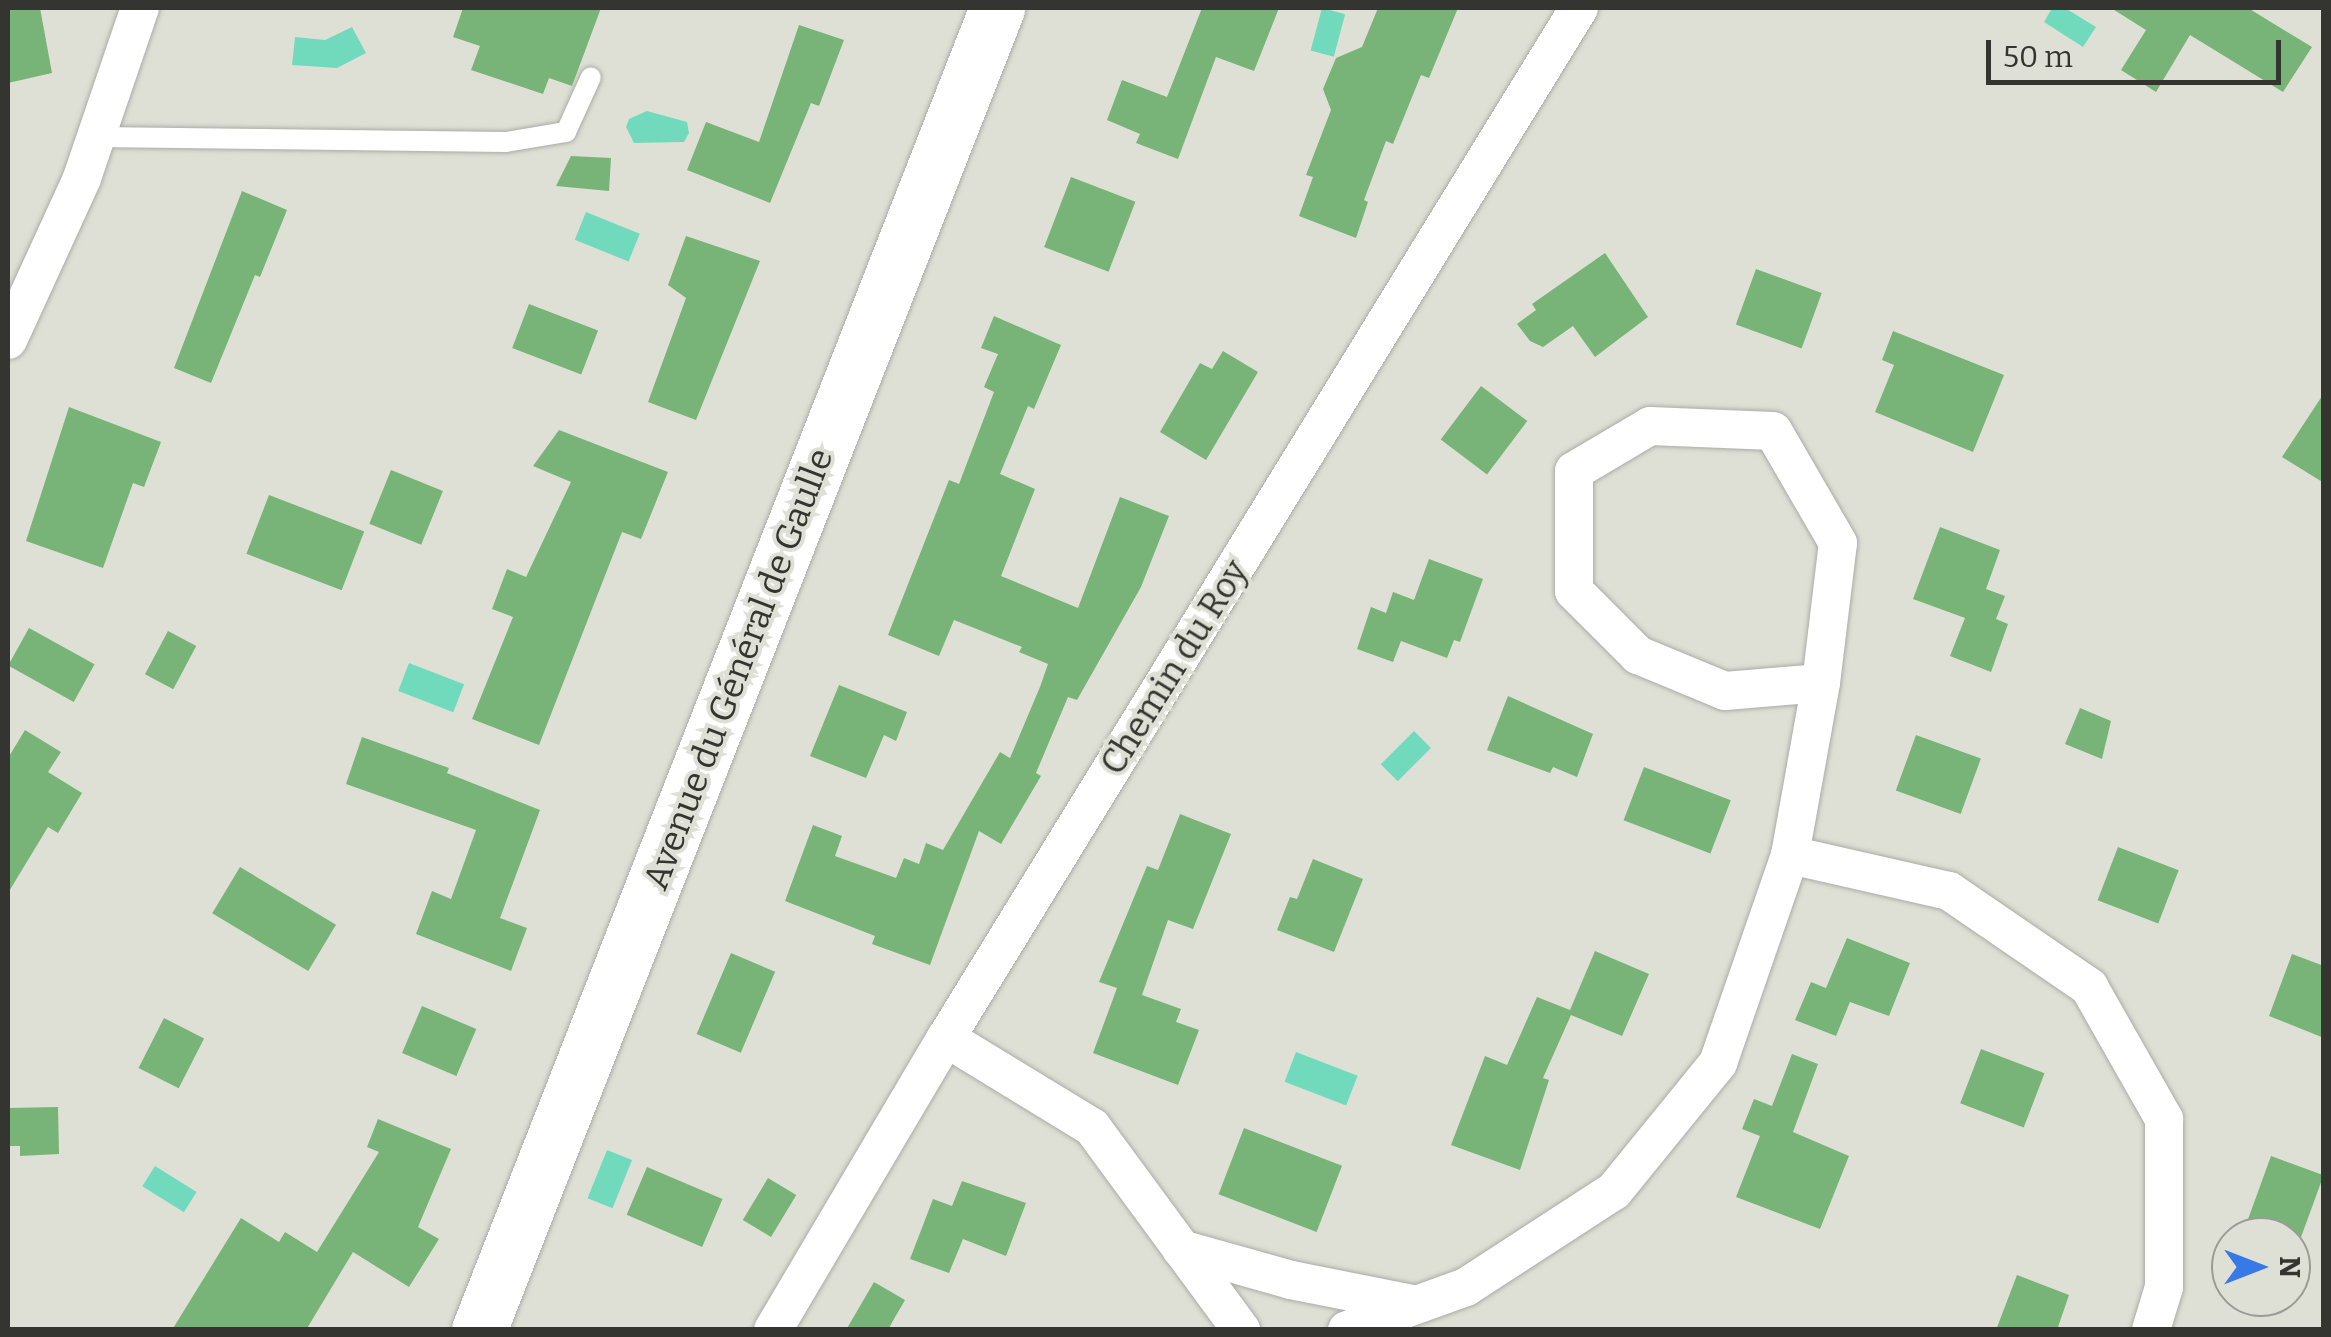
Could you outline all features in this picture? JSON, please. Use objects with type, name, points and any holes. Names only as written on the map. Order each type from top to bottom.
[{"type":"main road","name":"Avenue du Général de Gaulle","points":[[478,1330],[998,8]]},
{"type":"street","points":[[8,340],[82,178],[140,8]]},
{"type":"street","name":"Chemin du Roy","points":[[774,1330],[946,1038],[1580,8]]},
{"type":"street","points":[[1347,1330],[1466,1287],[1614,1191],[1718,1063],[1790,854],[1821,682],[1838,542],[1773,431],[1650,426],[1574,471],[1574,591],[1638,654],[1726,691],[1821,682]]},
{"type":"street","points":[[1790,854],[1949,891],[2089,987],[2164,1119],[2164,1287],[2150,1330]]},
{"type":"street","points":[[946,1038],[1092,1127],[1241,1330]]},
{"type":"street","points":[[1182,1249],[1291,1280],[1416,1305]]},
{"type":"lane","points":[[96,137],[506,142],[566,132],[591,77]]},
{"type":"shaded area","points":[[1322,8],[1345,14],[1334,57],[1311,51]]},
{"type":"shaded area","points":[[2052,8],[2065,8],[2096,27],[2083,47],[2044,22]]},
{"type":"shaded area","points":[[352,27],[366,53],[337,68],[292,65],[295,37],[325,40]]},
{"type":"shaded area","points":[[647,111],[687,122],[689,133],[684,142],[634,143],[626,127],[629,119]]},
{"type":"shaded area","points":[[586,212],[640,234],[629,262],[575,240]]},
{"type":"shaded area","points":[[409,663],[464,684],[453,712],[398,691]]},
{"type":"shaded area","points":[[1414,731],[1431,748],[1398,781],[1381,764]]},
{"type":"shaded area","points":[[1296,1052],[1358,1076],[1346,1106],[1285,1082]]},
{"type":"shaded area","points":[[607,1150],[632,1160],[613,1208],[588,1198]]},
{"type":"shaded area","points":[[155,1166],[197,1192],[184,1212],[142,1186]]},
{"type":"building","points":[[8,8],[40,8],[52,73],[8,83]]},
{"type":"building","points":[[463,8],[601,8],[572,86],[549,78],[543,94],[471,70],[480,46],[453,37]]},
{"type":"building","points":[[1202,8],[1279,8],[1254,71],[1216,57],[1178,159],[1136,143],[1140,134],[1107,120],[1122,80],[1167,97]]},
{"type":"building","points":[[1378,8],[1458,8],[1429,78],[1421,75],[1393,144],[1386,141],[1364,200],[1368,202],[1356,238],[1299,216],[1313,177],[1306,175],[1331,110],[1323,89],[1336,58],[1362,47]]},
{"type":"building","points":[[2111,8],[2248,8],[2312,47],[2283,92],[2190,35],[2156,92],[2121,70],[2146,30]]},
{"type":"building","points":[[799,25],[844,40],[819,106],[811,103],[770,203],[687,170],[706,122],[759,142]]},
{"type":"building","points":[[571,156],[611,158],[609,191],[556,186]]},
{"type":"building","points":[[1071,177],[1135,202],[1109,272],[1044,247]]},
{"type":"building","points":[[242,191],[287,210],[260,277],[255,275],[211,383],[174,368]]},
{"type":"building","points":[[686,236],[760,261],[696,420],[648,402],[686,298],[668,285]]},
{"type":"building","points":[[1605,253],[1648,317],[1595,357],[1573,326],[1543,347],[1530,341],[1517,324],[1536,310],[1532,304]]},
{"type":"building","points":[[1756,269],[1822,293],[1802,348],[1736,324]]},
{"type":"building","points":[[529,304],[598,331],[581,374],[512,348]]},
{"type":"building","points":[[994,316],[1061,345],[1034,409],[1028,406],[1000,474],[1035,489],[1001,576],[1078,608],[1120,497],[1169,516],[1141,587],[1077,700],[1068,697],[1036,773],[1041,776],[1001,844],[979,831],[930,965],[872,944],[875,936],[785,901],[813,825],[842,836],[835,856],[896,878],[904,858],[919,864],[926,843],[943,850],[1000,752],[1010,758],[1040,687],[1048,664],[1019,652],[1022,647],[954,620],[939,656],[888,635],[949,480],[959,484],[994,392],[984,387],[998,354],[981,348]]},
{"type":"building","points":[[1893,331],[2004,375],[1973,452],[1875,412],[1894,365],[1882,360]]},
{"type":"building","points":[[1223,351],[1258,372],[1206,460],[1160,432],[1200,363],[1212,369]]},
{"type":"building","points":[[1481,386],[1527,421],[1487,474],[1441,440]]},
{"type":"building","points":[[2324,393],[2324,483],[2282,457]]},
{"type":"building","points":[[69,407],[161,442],[144,487],[133,483],[103,568],[26,541]]},
{"type":"building","points":[[559,430],[668,472],[641,539],[622,532],[539,745],[472,719],[513,617],[492,609],[507,569],[526,577],[571,482],[533,466]]},
{"type":"building","points":[[391,470],[443,491],[421,545],[369,524]]},
{"type":"building","points":[[269,495],[364,532],[342,590],[246,554]]},
{"type":"building","points":[[1940,527],[2000,550],[1986,589],[2005,596],[1996,619],[2008,624],[1991,672],[1950,656],[1965,618],[1913,599]]},
{"type":"building","points":[[1429,559],[1483,579],[1460,642],[1454,640],[1447,658],[1401,641],[1393,662],[1357,649],[1371,607],[1386,613],[1393,592],[1414,600]]},
{"type":"building","points":[[29,628],[95,664],[74,702],[8,666]]},
{"type":"building","points":[[168,631],[196,646],[173,689],[145,674]]},
{"type":"building","points":[[839,685],[907,712],[896,741],[884,735],[866,778],[810,756]]},
{"type":"building","points":[[1508,696],[1593,734],[1577,777],[1553,767],[1550,773],[1487,750]]},
{"type":"building","points":[[2080,708],[2111,721],[2102,759],[2065,744]]},
{"type":"building","points":[[25,730],[61,752],[48,772],[82,793],[58,833],[48,827],[8,893],[8,758]]},
{"type":"building","points":[[1916,735],[1981,759],[1961,814],[1896,790]]},
{"type":"building","points":[[362,737],[449,768],[447,773],[540,810],[500,918],[527,928],[511,971],[416,934],[432,891],[451,899],[476,830],[346,784]]},
{"type":"building","points":[[1644,767],[1731,800],[1710,854],[1624,820]]},
{"type":"building","points":[[1180,814],[1231,834],[1193,929],[1168,920],[1142,995],[1181,1009],[1176,1022],[1199,1030],[1178,1085],[1093,1053],[1117,988],[1099,982],[1147,866],[1158,870]]},
{"type":"building","points":[[2118,847],[2179,870],[2158,924],[2098,900]]},
{"type":"building","points":[[1313,859],[1363,879],[1334,952],[1277,930],[1290,897],[1297,899]]},
{"type":"building","points":[[240,867],[336,925],[308,971],[212,913]]},
{"type":"building","points":[[1847,938],[1910,963],[1889,1016],[1850,1002],[1836,1036],[1795,1020],[1811,982],[1826,988]]},
{"type":"building","points":[[1595,951],[1649,974],[1622,1036],[1571,1015],[1543,1078],[1549,1080],[1520,1170],[1451,1145],[1485,1056],[1507,1065],[1537,997],[1570,1010]]},
{"type":"building","points":[[731,953],[775,972],[741,1053],[697,1034]]},
{"type":"building","points":[[2292,954],[2324,966],[2324,1038],[2269,1016]]},
{"type":"building","points":[[422,1006],[476,1029],[456,1076],[402,1053]]},
{"type":"building","points":[[164,1018],[204,1038],[179,1088],[139,1068]]},
{"type":"building","points":[[1981,1049],[2044,1073],[2024,1128],[1960,1103]]},
{"type":"building","points":[[1792,1054],[1818,1064],[1793,1132],[1849,1156],[1820,1229],[1736,1197],[1760,1136],[1742,1129],[1754,1099],[1772,1106]]},
{"type":"building","points":[[58,1107],[59,1154],[20,1156],[20,1146],[8,1146],[8,1108]]},
{"type":"building","points":[[378,1119],[451,1149],[418,1227],[439,1239],[409,1287],[353,1252],[306,1330],[172,1330],[241,1218],[279,1242],[285,1232],[317,1252],[379,1152],[367,1147]]},
{"type":"building","points":[[1244,1128],[1342,1166],[1317,1232],[1219,1194]]},
{"type":"building","points":[[2271,1156],[2324,1175],[2308,1217],[2249,1217]]},
{"type":"building","points":[[647,1167],[722,1199],[702,1247],[627,1215]]},
{"type":"building","points":[[768,1178],[796,1195],[771,1237],[743,1220]]},
{"type":"building","points":[[962,1181],[1026,1203],[1006,1256],[963,1239],[949,1273],[910,1259],[933,1199],[952,1206]]},
{"type":"building","points":[[2017,1275],[2069,1295],[2057,1330],[1996,1330]]},
{"type":"building","points":[[874,1282],[905,1300],[888,1330],[846,1330]]}]
